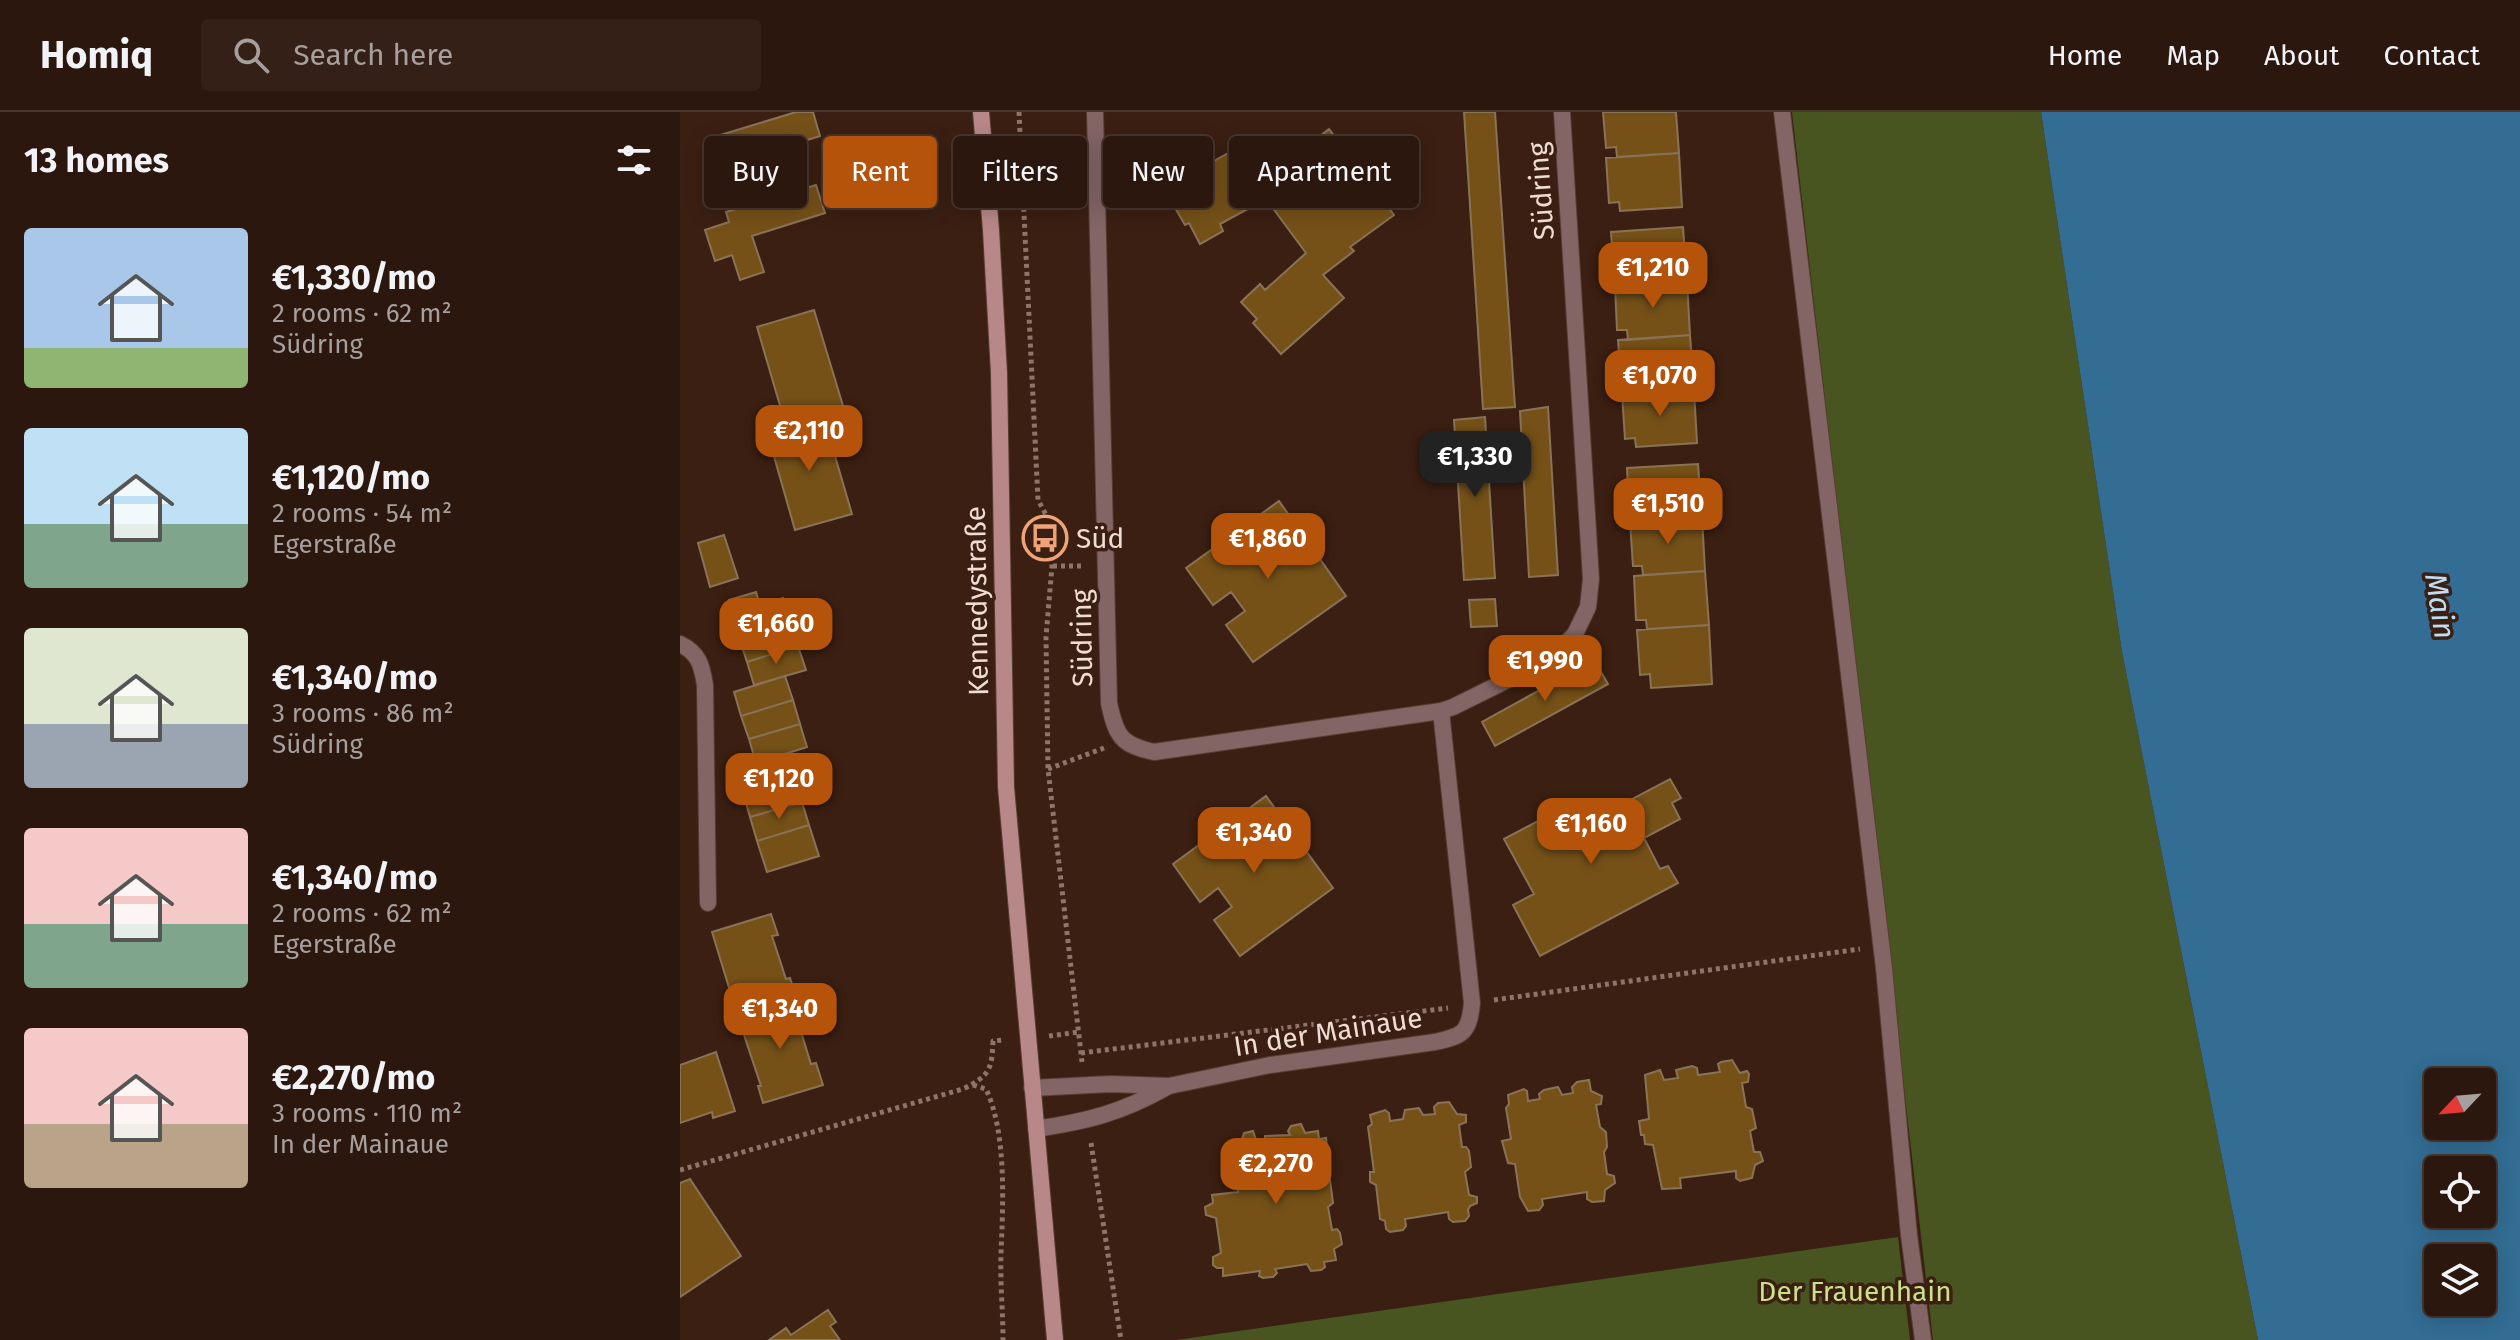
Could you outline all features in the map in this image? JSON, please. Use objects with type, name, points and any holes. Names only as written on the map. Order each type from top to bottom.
[{"type":"main road","name":"Kennedystraße","points":[[981,112],[999,373],[1006,787],[1055,1340]]},
{"type":"street","name":"Südring","points":[[1095,112],[1109,703],[1114,724],[1123,741],[1154,752],[1441,711],[1552,658],[1575,634],[1588,607],[1591,579],[1562,112]]},
{"type":"street","points":[[1782,112],[1881,946],[1909,1235],[1923,1340]]},
{"type":"street","points":[[680,644],[698,657],[705,685],[708,903]]},
{"type":"street","points":[[1441,711],[1472,1003]]},
{"type":"street","name":"In der Mainaue","points":[[1032,1088],[1169,1086],[1301,1060],[1457,1038],[1470,1020],[1472,1003]]},
{"type":"street","name":"In der Mainaue","points":[[1036,1129],[1088,1121],[1133,1106],[1169,1086]]},
{"type":"path","points":[[1019,112],[1038,500],[1050,522],[1052,566],[1046,637],[1048,769],[1084,1085]]},
{"type":"path","points":[[1048,769],[1123,741]]},
{"type":"path","points":[[1081,1053],[1881,946]]},
{"type":"path","points":[[680,1170],[972,1085],[987,1074],[992,1062],[993,1041]]},
{"type":"path","points":[[972,1085],[986,1089],[994,1105],[996,1121],[1005,1200],[1001,1255],[1003,1340]]},
{"type":"path","points":[[1088,1121],[1121,1340]]},
{"type":"green space","points":[[1792,112],[2041,112],[2122,652],[2258,1340],[1933,1340]]},
{"type":"green space","name":"Der Frauenhain","points":[[1898,1237],[1910,1340],[1176,1340]]},
{"type":"water","name":"Main","points":[[2041,112],[2520,112],[2520,1340],[2258,1340],[2122,652]]},
{"type":"building","points":[[796,112],[813,112],[820,136],[807,140],[807,136],[717,136]]},
{"type":"building","points":[[1464,112],[1495,112],[1515,407],[1483,409]]},
{"type":"building","points":[[1603,112],[1676,112],[1679,153],[1617,157],[1616,147],[1606,148]]},
{"type":"building","points":[[1329,129],[1334,136],[1320,136]]},
{"type":"building","points":[[1229,152],[1229,208],[1249,208],[1220,224],[1223,231],[1200,244],[1189,223],[1185,225],[1175,208],[1213,208],[1213,161]]},
{"type":"building","points":[[1679,153],[1682,207],[1620,211],[1619,202],[1609,203],[1606,158]]},
{"type":"building","points":[[816,185],[825,213],[752,236],[764,272],[740,280],[732,255],[715,261],[705,230],[729,222],[726,212],[739,208],[807,208],[807,188]]},
{"type":"building","points":[[1273,208],[1389,208],[1394,215],[1350,247],[1354,251],[1323,275],[1344,298],[1281,354],[1253,323],[1257,319],[1241,302],[1260,284],[1265,290],[1306,253]]},
{"type":"building","points":[[1683,227],[1687,281],[1625,285],[1624,276],[1614,276],[1611,232]]},
{"type":"building","points":[[1687,281],[1690,335],[1628,340],[1627,330],[1617,330],[1615,286]]},
{"type":"building","points":[[814,310],[844,409],[786,426],[757,327]]},
{"type":"building","points":[[1690,335],[1694,390],[1632,393],[1631,384],[1621,384],[1618,340]]},
{"type":"building","points":[[1694,390],[1697,443],[1636,447],[1635,438],[1625,439],[1622,394]]},
{"type":"building","points":[[1548,407],[1558,575],[1529,577],[1520,411]]},
{"type":"building","points":[[823,415],[852,514],[795,530],[767,432]]},
{"type":"building","points":[[1485,417],[1495,578],[1464,580],[1454,420]]},
{"type":"building","points":[[1698,464],[1702,517],[1640,521],[1639,512],[1629,512],[1627,468]]},
{"type":"building","points":[[1279,501],[1346,596],[1253,662],[1226,625],[1245,611],[1231,592],[1213,605],[1186,568]]},
{"type":"building","points":[[1702,517],[1705,571],[1643,575],[1642,566],[1633,566],[1630,522]]},
{"type":"building","points":[[724,535],[738,578],[710,587],[698,543]]},
{"type":"building","points":[[1705,571],[1709,625],[1647,629],[1646,620],[1636,620],[1634,576]]},
{"type":"building","points":[[756,592],[760,605],[733,614],[729,600]]},
{"type":"building","points":[[783,598],[791,622],[739,638],[732,614]]},
{"type":"building","points":[[1495,599],[1497,626],[1471,627],[1469,600]]},
{"type":"building","points":[[791,622],[798,646],[747,662],[739,638]]},
{"type":"building","points":[[1709,625],[1712,684],[1651,688],[1650,674],[1640,675],[1637,630]]},
{"type":"building","points":[[798,646],[806,670],[754,685],[747,662]]},
{"type":"building","points":[[1594,660],[1608,684],[1495,746],[1482,722]]},
{"type":"building","points":[[785,676],[793,700],[741,716],[734,692]]},
{"type":"building","points":[[793,700],[800,724],[749,739],[741,716]]},
{"type":"building","points":[[800,724],[807,747],[756,763],[749,739]]},
{"type":"building","points":[[787,754],[794,777],[743,793],[735,769]]},
{"type":"building","points":[[794,777],[802,802],[750,817],[743,793]]},
{"type":"building","points":[[1670,779],[1681,798],[1672,803],[1680,819],[1644,838],[1660,869],[1668,866],[1678,883],[1540,956],[1513,905],[1534,894],[1504,839],[1540,820],[1545,827],[1572,812],[1574,818],[1603,803],[1608,812]]},
{"type":"building","points":[[1266,796],[1333,888],[1240,956],[1214,920],[1232,907],[1218,888],[1200,902],[1173,864]]},
{"type":"building","points":[[802,802],[809,825],[757,841],[750,817]]},
{"type":"building","points":[[809,825],[819,856],[767,872],[757,841]]},
{"type":"building","points":[[771,914],[778,935],[772,936],[786,979],[790,978],[797,999],[738,1017],[712,932]]},
{"type":"building","points":[[797,999],[804,1020],[798,1022],[811,1064],[816,1063],[823,1085],[763,1103],[758,1086],[761,1086],[738,1017]]},
{"type":"building","points":[[716,1052],[735,1111],[713,1118],[712,1112],[680,1123],[680,1065]]},
{"type":"building","points":[[1732,1060],[1740,1073],[1747,1071],[1749,1074],[1748,1082],[1742,1083],[1746,1107],[1752,1109],[1756,1128],[1750,1131],[1754,1152],[1760,1152],[1763,1161],[1755,1165],[1752,1178],[1740,1181],[1736,1178],[1736,1171],[1680,1178],[1681,1188],[1662,1189],[1653,1145],[1645,1144],[1644,1135],[1641,1135],[1639,1121],[1649,1119],[1645,1075],[1660,1070],[1664,1080],[1678,1078],[1676,1070],[1692,1066],[1697,1068],[1698,1075],[1720,1072],[1718,1064]]},
{"type":"building","points":[[1589,1080],[1591,1091],[1602,1096],[1601,1104],[1596,1105],[1600,1127],[1606,1132],[1607,1147],[1604,1152],[1607,1174],[1614,1176],[1615,1183],[1605,1190],[1604,1201],[1592,1202],[1587,1199],[1587,1192],[1542,1199],[1543,1205],[1539,1210],[1528,1211],[1520,1197],[1515,1164],[1508,1163],[1502,1141],[1511,1139],[1506,1108],[1508,1095],[1524,1089],[1528,1101],[1540,1099],[1539,1094],[1544,1090],[1558,1087],[1562,1095],[1573,1093],[1572,1087],[1577,1082]]},
{"type":"building","points":[[1449,1102],[1457,1114],[1466,1115],[1466,1122],[1459,1125],[1462,1147],[1469,1151],[1471,1167],[1465,1172],[1469,1195],[1477,1197],[1477,1203],[1470,1206],[1465,1221],[1453,1222],[1448,1212],[1405,1219],[1403,1230],[1390,1232],[1386,1229],[1385,1221],[1380,1219],[1376,1185],[1370,1182],[1370,1172],[1374,1172],[1368,1127],[1372,1124],[1370,1115],[1385,1110],[1389,1113],[1390,1121],[1403,1119],[1405,1110],[1419,1108],[1423,1115],[1435,1114],[1434,1107],[1438,1103]]},
{"type":"building","points":[[1301,1124],[1305,1133],[1318,1131],[1319,1139],[1326,1138],[1328,1158],[1322,1159],[1325,1179],[1330,1180],[1333,1203],[1328,1207],[1332,1230],[1337,1229],[1340,1233],[1342,1244],[1334,1249],[1336,1260],[1324,1262],[1325,1267],[1321,1270],[1311,1271],[1307,1264],[1275,1269],[1277,1273],[1273,1277],[1263,1278],[1259,1276],[1260,1271],[1223,1276],[1223,1268],[1213,1265],[1213,1257],[1221,1253],[1216,1218],[1206,1215],[1205,1207],[1213,1203],[1212,1195],[1238,1192],[1228,1144],[1241,1142],[1244,1133],[1253,1131],[1256,1140],[1265,1139],[1265,1136],[1290,1135],[1288,1131],[1291,1126]]},
{"type":"building","points":[[690,1179],[741,1256],[680,1297],[680,1183]]},
{"type":"building","points":[[828,1310],[836,1322],[830,1326],[840,1340],[769,1340],[786,1328],[791,1335]]},
{"type":"place","name":"Süd","points":[[1045,538]]}]
